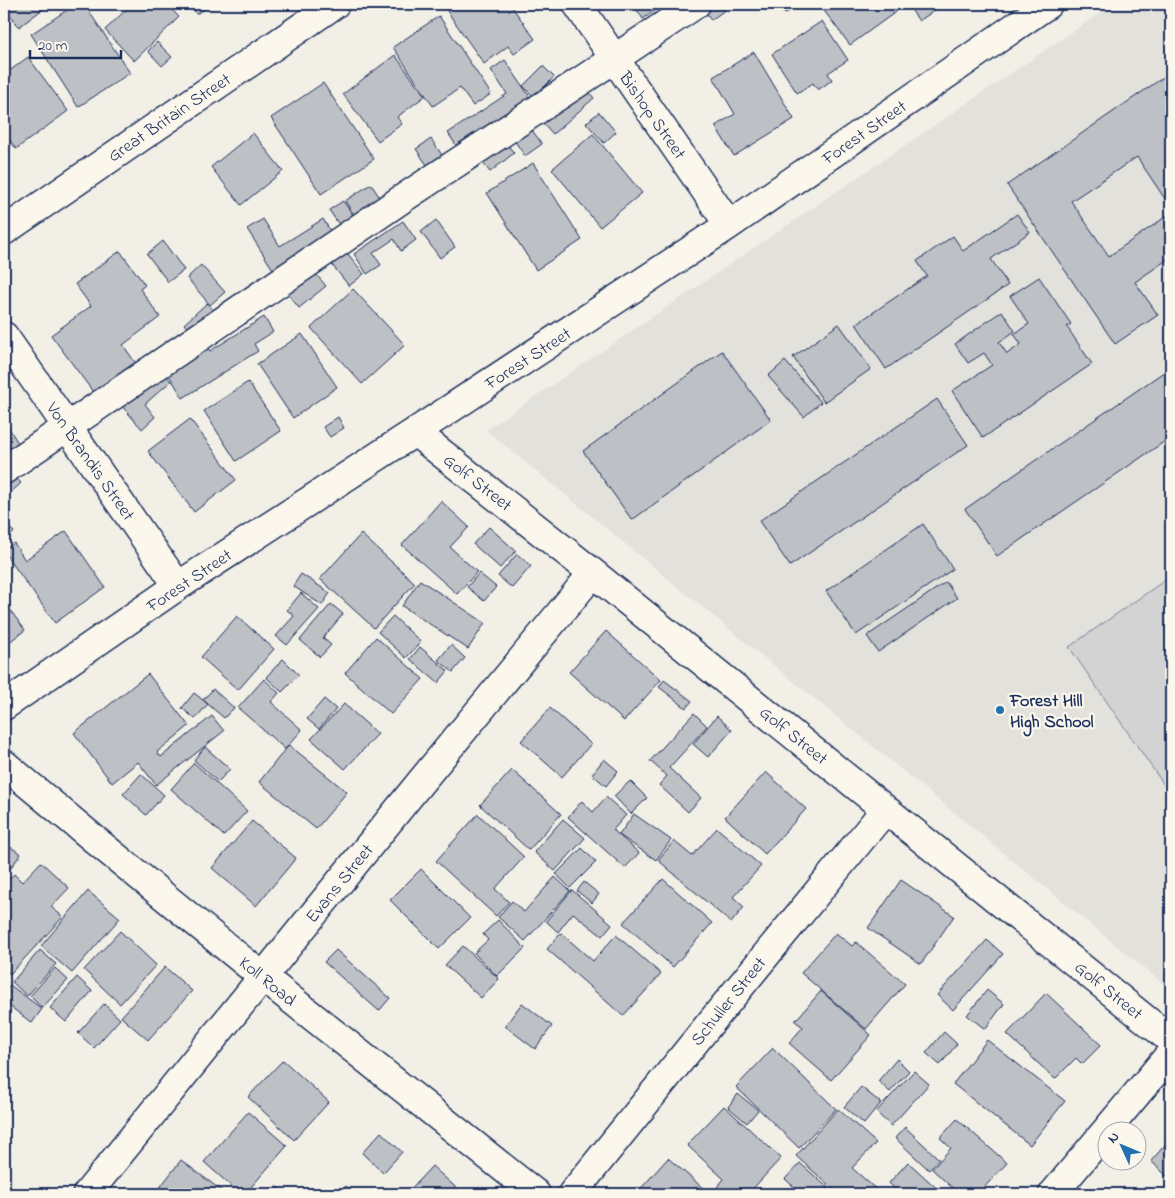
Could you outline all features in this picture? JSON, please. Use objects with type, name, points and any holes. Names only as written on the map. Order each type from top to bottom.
[{"type":"street","name":"Great Britain Street","points":[[4,231],[335,4]]},
{"type":"street","name":"Bishop Street","points":[[577,4],[729,225]]},
{"type":"street","points":[[4,470],[402,199],[696,4]]},
{"type":"street","name":"Forest Street","points":[[4,706],[178,586],[729,225],[1048,4]]},
{"type":"street","name":"Von Brandis Street","points":[[4,336],[178,586]]},
{"type":"street","name":"Golf Street","points":[[415,432],[593,573],[1171,1040]]},
{"type":"street","name":"Evans Street","points":[[87,1194],[593,573]]},
{"type":"street","name":"Koll Road","points":[[4,764],[262,977],[536,1194]]},
{"type":"street","name":"Schuller Street","points":[[572,1194],[885,810]]},
{"type":"street","points":[[1053,1194],[1171,1053]]},
{"type":"shaded area","name":"Forest Hill High School","points":[[1113,4],[1171,4],[1171,990],[486,430]]},
{"type":"shaded area","points":[[1171,576],[1171,795],[1069,647]]},
{"type":"building","points":[[5,4],[39,4],[43,9],[19,27],[4,6]]},
{"type":"building","points":[[76,4],[84,4],[130,73],[78,107],[31,34]]},
{"type":"building","points":[[132,4],[166,4],[179,17],[134,61],[105,30]]},
{"type":"building","points":[[190,4],[213,4],[196,14]]},
{"type":"building","points":[[457,4],[510,4],[535,39],[514,54],[508,46],[484,64],[447,11]]},
{"type":"building","points":[[633,4],[664,4],[643,19]]},
{"type":"building","points":[[702,4],[721,4],[725,10],[711,20]]},
{"type":"building","points":[[777,4],[799,4],[785,14]]},
{"type":"building","points":[[819,4],[892,4],[897,11],[850,45]]},
{"type":"building","points":[[907,4],[944,4],[919,21]]},
{"type":"building","points":[[439,16],[491,94],[473,106],[460,88],[433,106],[393,47]]},
{"type":"building","points":[[822,21],[848,60],[828,73],[832,80],[818,90],[813,83],[797,93],[772,54]]},
{"type":"building","points":[[157,42],[172,57],[162,66],[148,51]]},
{"type":"building","points":[[754,52],[794,119],[734,156],[715,126],[735,114],[713,77]]},
{"type":"building","points":[[395,55],[425,96],[397,117],[402,124],[378,141],[343,94]]},
{"type":"building","points":[[28,57],[68,111],[16,149],[4,132],[4,114],[10,110],[4,102],[4,75]]},
{"type":"building","points":[[505,60],[530,97],[456,145],[448,133],[507,94],[491,70]]},
{"type":"building","points":[[543,66],[554,77],[534,97],[523,86]]},
{"type":"building","points":[[1171,72],[1171,208],[1137,157],[1071,201],[1109,256],[1171,213],[1171,257],[1135,282],[1158,315],[1115,344],[1007,185]]},
{"type":"building","points":[[323,83],[374,159],[321,194],[271,118]]},
{"type":"building","points":[[582,84],[594,98],[553,134],[541,121]]},
{"type":"building","points":[[599,112],[616,132],[604,143],[586,123]]},
{"type":"building","points":[[529,126],[542,144],[525,156],[512,137]]},
{"type":"building","points":[[253,133],[283,171],[241,205],[211,167]]},
{"type":"building","points":[[593,134],[642,193],[600,227],[552,169]]},
{"type":"building","points":[[502,138],[514,153],[490,172],[478,157]]},
{"type":"building","points":[[431,139],[442,155],[427,165],[416,149]]},
{"type":"building","points":[[533,163],[582,240],[536,270],[487,193]]},
{"type":"building","points":[[371,184],[380,198],[354,215],[345,201]]},
{"type":"building","points":[[343,201],[356,219],[342,229],[329,210]]},
{"type":"building","points":[[1017,214],[1030,232],[991,259],[1008,285],[886,369],[856,324],[927,276],[917,261],[953,236],[963,251]]},
{"type":"building","points":[[263,219],[280,246],[323,219],[332,234],[274,271],[247,229]]},
{"type":"building","points":[[436,220],[455,247],[440,258],[421,232]]},
{"type":"building","points":[[403,221],[416,240],[401,251],[394,239],[373,253],[381,265],[367,274],[354,254]]},
{"type":"building","points":[[163,241],[184,270],[168,282],[147,254]]},
{"type":"building","points":[[344,249],[364,274],[349,286],[329,261]]},
{"type":"building","points":[[120,251],[145,285],[140,289],[160,317],[123,345],[137,365],[96,396],[51,335],[91,306],[75,284]]},
{"type":"building","points":[[201,265],[225,292],[210,305],[187,278]]},
{"type":"building","points":[[310,267],[326,286],[299,308],[284,289]]},
{"type":"building","points":[[1039,277],[1071,324],[1067,327],[1092,364],[983,438],[952,391],[992,365],[984,353],[968,363],[955,344],[1002,311],[1015,331],[999,342],[1007,354],[1021,344],[1014,334],[1029,324],[1010,296]]},
{"type":"building","points":[[353,289],[405,345],[362,384],[311,328]]},
{"type":"building","points":[[207,303],[216,314],[193,334],[184,324]]},
{"type":"building","points":[[264,317],[273,332],[254,344],[258,351],[183,398],[164,367],[204,341],[210,351]]},
{"type":"building","points":[[839,324],[871,369],[824,402],[793,357]]},
{"type":"building","points":[[302,334],[337,387],[293,418],[257,364]]},
{"type":"building","points":[[722,351],[771,420],[632,520],[583,451]]},
{"type":"building","points":[[785,361],[821,402],[804,417],[768,376]]},
{"type":"building","points":[[1171,367],[1171,437],[997,556],[965,509]]},
{"type":"building","points":[[160,369],[171,381],[145,404],[155,417],[142,429],[120,404]]},
{"type":"building","points":[[248,382],[281,431],[236,461],[204,411]]},
{"type":"building","points":[[937,399],[968,445],[790,566],[759,521]]},
{"type":"building","points":[[338,417],[344,428],[330,437],[323,427]]},
{"type":"building","points":[[190,419],[236,480],[194,512],[148,451]]},
{"type":"building","points":[[4,420],[18,443],[4,452]]},
{"type":"building","points":[[10,471],[21,483],[4,499],[4,477]]},
{"type":"building","points":[[441,501],[469,527],[450,547],[477,572],[457,594],[402,545]]},
{"type":"building","points":[[4,523],[14,532],[4,543]]},
{"type":"building","points":[[923,524],[953,569],[856,635],[826,591]]},
{"type":"building","points":[[489,527],[516,551],[500,568],[473,544]]},
{"type":"building","points":[[66,531],[105,587],[55,623],[4,550],[14,543],[25,560]]},
{"type":"building","points":[[361,534],[415,583],[374,628],[320,579]]},
{"type":"building","points":[[517,554],[531,566],[512,588],[498,576]]},
{"type":"building","points":[[479,573],[496,587],[484,601],[467,587]]},
{"type":"building","points":[[301,574],[330,593],[322,605],[293,586]]},
{"type":"building","points":[[420,580],[485,623],[468,649],[402,606]]},
{"type":"building","points":[[946,582],[957,598],[878,652],[867,636]]},
{"type":"building","points":[[301,593],[319,609],[287,645],[276,636],[294,616],[287,610]]},
{"type":"building","points":[[4,602],[25,630],[4,646]]},
{"type":"building","points":[[331,604],[343,614],[323,638],[331,645],[320,657],[300,640]]},
{"type":"building","points":[[237,616],[274,649],[238,690],[201,657]]},
{"type":"building","points":[[393,616],[421,642],[406,658],[378,632]]},
{"type":"building","points":[[606,631],[661,680],[624,721],[569,672]]},
{"type":"building","points":[[376,637],[423,679],[391,714],[345,673]]},
{"type":"building","points":[[451,645],[465,658],[453,672],[438,660]]},
{"type":"building","points":[[420,647],[448,671],[438,683],[410,659]]},
{"type":"building","points":[[283,659],[299,675],[282,692],[266,677]]},
{"type":"building","points":[[148,674],[189,726],[157,752],[161,757],[212,716],[224,731],[156,785],[138,762],[112,783],[74,733]]},
{"type":"building","points":[[264,679],[279,693],[271,702],[302,730],[285,749],[238,708]]},
{"type":"building","points":[[664,680],[692,701],[686,708],[659,687]]},
{"type":"building","points":[[213,689],[234,708],[224,718],[203,700]]},
{"type":"building","points":[[194,693],[208,704],[195,719],[182,708]]},
{"type":"building","points":[[324,699],[336,709],[319,729],[307,719]]},
{"type":"building","points":[[344,704],[378,734],[345,769],[311,739]]},
{"type":"building","points":[[550,708],[591,744],[562,777],[521,741]]},
{"type":"building","points":[[694,713],[707,726],[669,768],[701,798],[688,812],[659,785],[667,776],[650,761]]},
{"type":"building","points":[[717,716],[732,730],[708,757],[693,744]]},
{"type":"building","points":[[289,745],[347,792],[316,829],[259,782]]},
{"type":"building","points":[[205,747],[230,769],[218,782],[194,760]]},
{"type":"building","points":[[604,759],[618,771],[606,786],[592,774]]},
{"type":"building","points":[[194,763],[247,811],[224,836],[171,789]]},
{"type":"building","points":[[512,770],[561,814],[529,850],[480,805]]},
{"type":"building","points":[[766,772],[806,809],[765,854],[725,817]]},
{"type":"building","points":[[141,774],[164,795],[146,815],[123,794]]},
{"type":"building","points":[[630,781],[647,798],[631,814],[614,796]]},
{"type":"building","points":[[606,797],[626,815],[613,830],[639,853],[625,868],[568,817],[582,801],[593,812]]},
{"type":"building","points":[[478,814],[524,857],[495,889],[509,902],[496,916],[436,861]]},
{"type":"building","points":[[634,814],[671,840],[656,860],[619,835]]},
{"type":"building","points":[[563,819],[585,838],[555,871],[534,852]]},
{"type":"building","points":[[252,821],[296,858],[256,906],[212,868]]},
{"type":"building","points":[[717,828],[761,866],[733,897],[744,907],[731,923],[658,860],[674,841],[692,856]]},
{"type":"building","points":[[6,844],[21,854],[4,877],[4,848]]},
{"type":"building","points":[[582,848],[596,862],[570,888],[556,874]]},
{"type":"building","points":[[41,862],[69,888],[51,907],[63,917],[10,974],[4,967],[4,885],[14,874],[22,882]]},
{"type":"building","points":[[421,869],[470,918],[439,949],[390,900]]},
{"type":"building","points":[[555,877],[570,891],[525,941],[498,917],[512,901],[524,912]]},
{"type":"building","points":[[663,879],[712,923],[673,967],[623,923]]},
{"type":"building","points":[[901,880],[954,916],[921,964],[868,928]]},
{"type":"building","points":[[584,882],[599,894],[592,903],[577,891]]},
{"type":"building","points":[[572,890],[612,924],[602,936],[573,913],[558,932],[546,921]]},
{"type":"building","points":[[88,891],[120,918],[72,973],[41,946]]},
{"type":"building","points":[[498,920],[525,948],[497,976],[474,953],[488,940],[483,934]]},
{"type":"building","points":[[120,931],[156,965],[120,1004],[84,970]]},
{"type":"building","points":[[561,933],[593,961],[616,935],[661,974],[623,1016],[547,949]]},
{"type":"building","points":[[836,933],[852,946],[856,942],[905,984],[866,1029],[801,973]]},
{"type":"building","points":[[987,940],[1003,954],[953,1010],[937,995]]},
{"type":"building","points":[[463,946],[499,979],[481,998],[445,965]]},
{"type":"building","points":[[40,950],[56,964],[27,996],[12,982]]},
{"type":"building","points":[[336,950],[390,998],[379,1011],[324,962]]},
{"type":"building","points":[[165,967],[192,991],[148,1040],[121,1017]]},
{"type":"building","points":[[55,968],[68,980],[42,1008],[30,996]]},
{"type":"building","points":[[77,977],[92,991],[66,1022],[50,1008]]},
{"type":"building","points":[[10,985],[42,1009],[32,1023],[4,1002],[4,993]]},
{"type":"building","points":[[987,990],[1004,1004],[985,1029],[967,1015]]},
{"type":"building","points":[[821,991],[871,1035],[831,1080],[789,1043],[803,1027],[795,1021]]},
{"type":"building","points":[[1046,993],[1101,1045],[1082,1064],[1076,1058],[1055,1079],[1007,1034]]},
{"type":"building","points":[[522,1003],[552,1026],[535,1049],[505,1026]]},
{"type":"building","points":[[104,1004],[120,1019],[94,1048],[78,1033]]},
{"type":"building","points":[[944,1032],[957,1044],[940,1065],[926,1053]]},
{"type":"building","points":[[987,1040],[1065,1101],[1030,1145],[953,1084]]},
{"type":"building","points":[[773,1048],[836,1109],[799,1148],[736,1087]]},
{"type":"building","points":[[897,1059],[909,1071],[890,1092],[878,1081]]},
{"type":"building","points":[[283,1060],[329,1102],[294,1140],[248,1097]]},
{"type":"building","points":[[914,1071],[929,1084],[891,1126],[876,1112]]},
{"type":"building","points":[[861,1087],[881,1103],[864,1124],[844,1107]]},
{"type":"building","points":[[738,1094],[758,1110],[747,1123],[728,1107]]},
{"type":"building","points":[[724,1106],[781,1158],[748,1194],[724,1194],[717,1187],[724,1179],[687,1145]]},
{"type":"building","points":[[838,1109],[876,1143],[852,1168],[878,1191],[875,1194],[839,1194],[796,1156]]},
{"type":"building","points":[[248,1112],[287,1146],[245,1194],[240,1194],[204,1162]]},
{"type":"building","points":[[957,1119],[1007,1163],[978,1194],[959,1194],[932,1169],[951,1148],[940,1138]]},
{"type":"building","points":[[905,1127],[939,1159],[929,1170],[895,1138]]},
{"type":"building","points":[[381,1132],[402,1152],[383,1173],[362,1153]]},
{"type":"building","points":[[1171,1138],[1171,1180],[1151,1161]]},
{"type":"building","points":[[668,1158],[710,1194],[636,1194]]},
{"type":"building","points":[[181,1160],[226,1194],[155,1194]]},
{"type":"building","points":[[908,1162],[943,1194],[900,1194],[889,1183]]},
{"type":"building","points":[[800,1163],[835,1194],[802,1194],[785,1179]]},
{"type":"building","points":[[432,1166],[463,1194],[406,1194]]},
{"type":"building","points":[[276,1186],[286,1194],[268,1194]]},
{"type":"building","points":[[346,1186],[356,1194],[339,1194]]},
{"type":"place","name":"Forest Hill High School","points":[[1000,710]]}]
